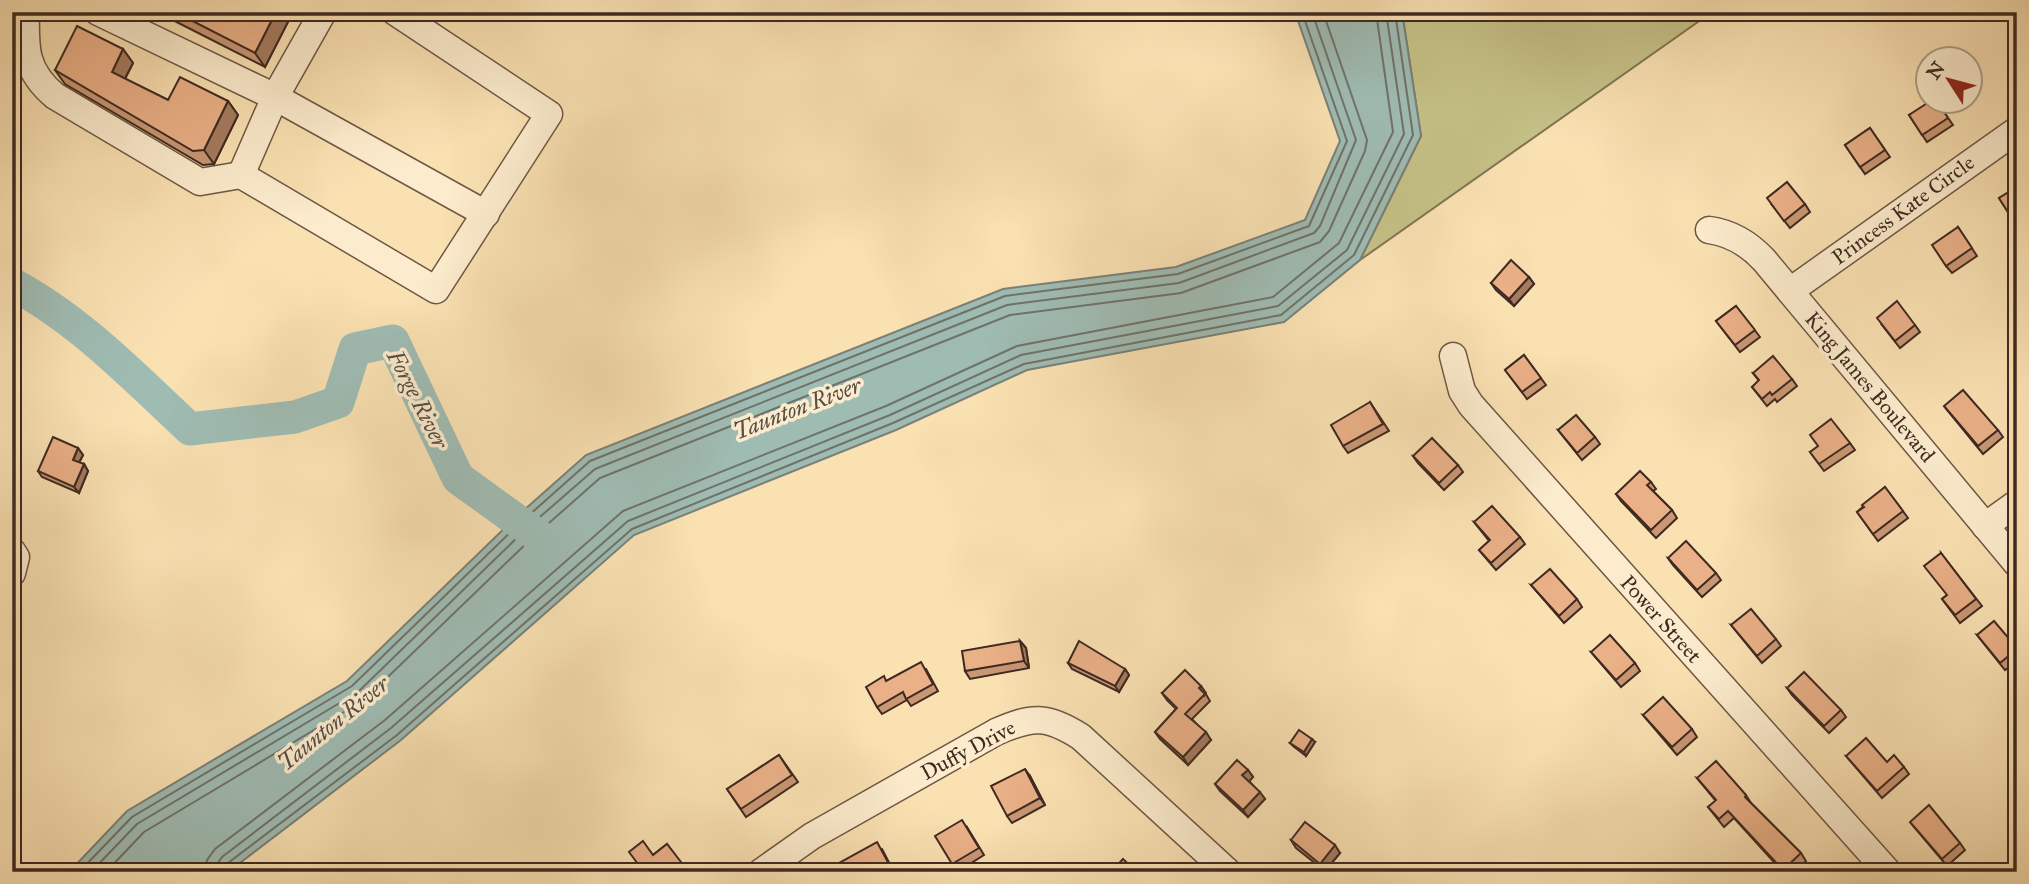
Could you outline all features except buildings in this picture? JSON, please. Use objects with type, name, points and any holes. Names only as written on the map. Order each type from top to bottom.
[{"type":"street","points":[[26,12],[27,54],[32,70],[42,85],[55,96],[200,182],[242,175],[436,290],[549,114],[395,12]]},
{"type":"street","points":[[98,12],[275,97],[486,215]]},
{"type":"street","points":[[242,175],[275,97],[323,12]]},
{"type":"street","name":"Princess Kate Circle","points":[[1790,291],[2017,130]]},
{"type":"street","name":"King James Boulevard","points":[[1709,230],[1722,232],[1753,248],[2017,564]]},
{"type":"street","name":"Power Street","points":[[1453,356],[1462,391],[1471,405],[1888,872]]},
{"type":"street","points":[[1985,526],[2017,503]]},
{"type":"street","points":[[12,551],[16,556],[12,573]]},
{"type":"street","name":"Duffy Drive","points":[[761,872],[812,836],[996,732],[1020,721],[1032,719],[1056,723],[1082,737],[1228,872]]},
{"type":"shaded area","points":[[1402,12],[1712,12],[1360,260],[1421,136]]},
{"type":"water","name":"Taunton River","points":[[1295,12],[1402,12],[1421,136],[1360,260],[1284,322],[1027,370],[896,430],[634,535],[401,740],[228,872],[69,872],[127,811],[347,681],[514,519],[586,455],[1003,289],[1176,267],[1305,220],[1340,141]]},
{"type":"waterway","name":"Forge River","points":[[12,284],[37,298],[84,332],[190,429],[295,417],[338,402],[355,349],[393,341],[458,478],[548,543]]}]
